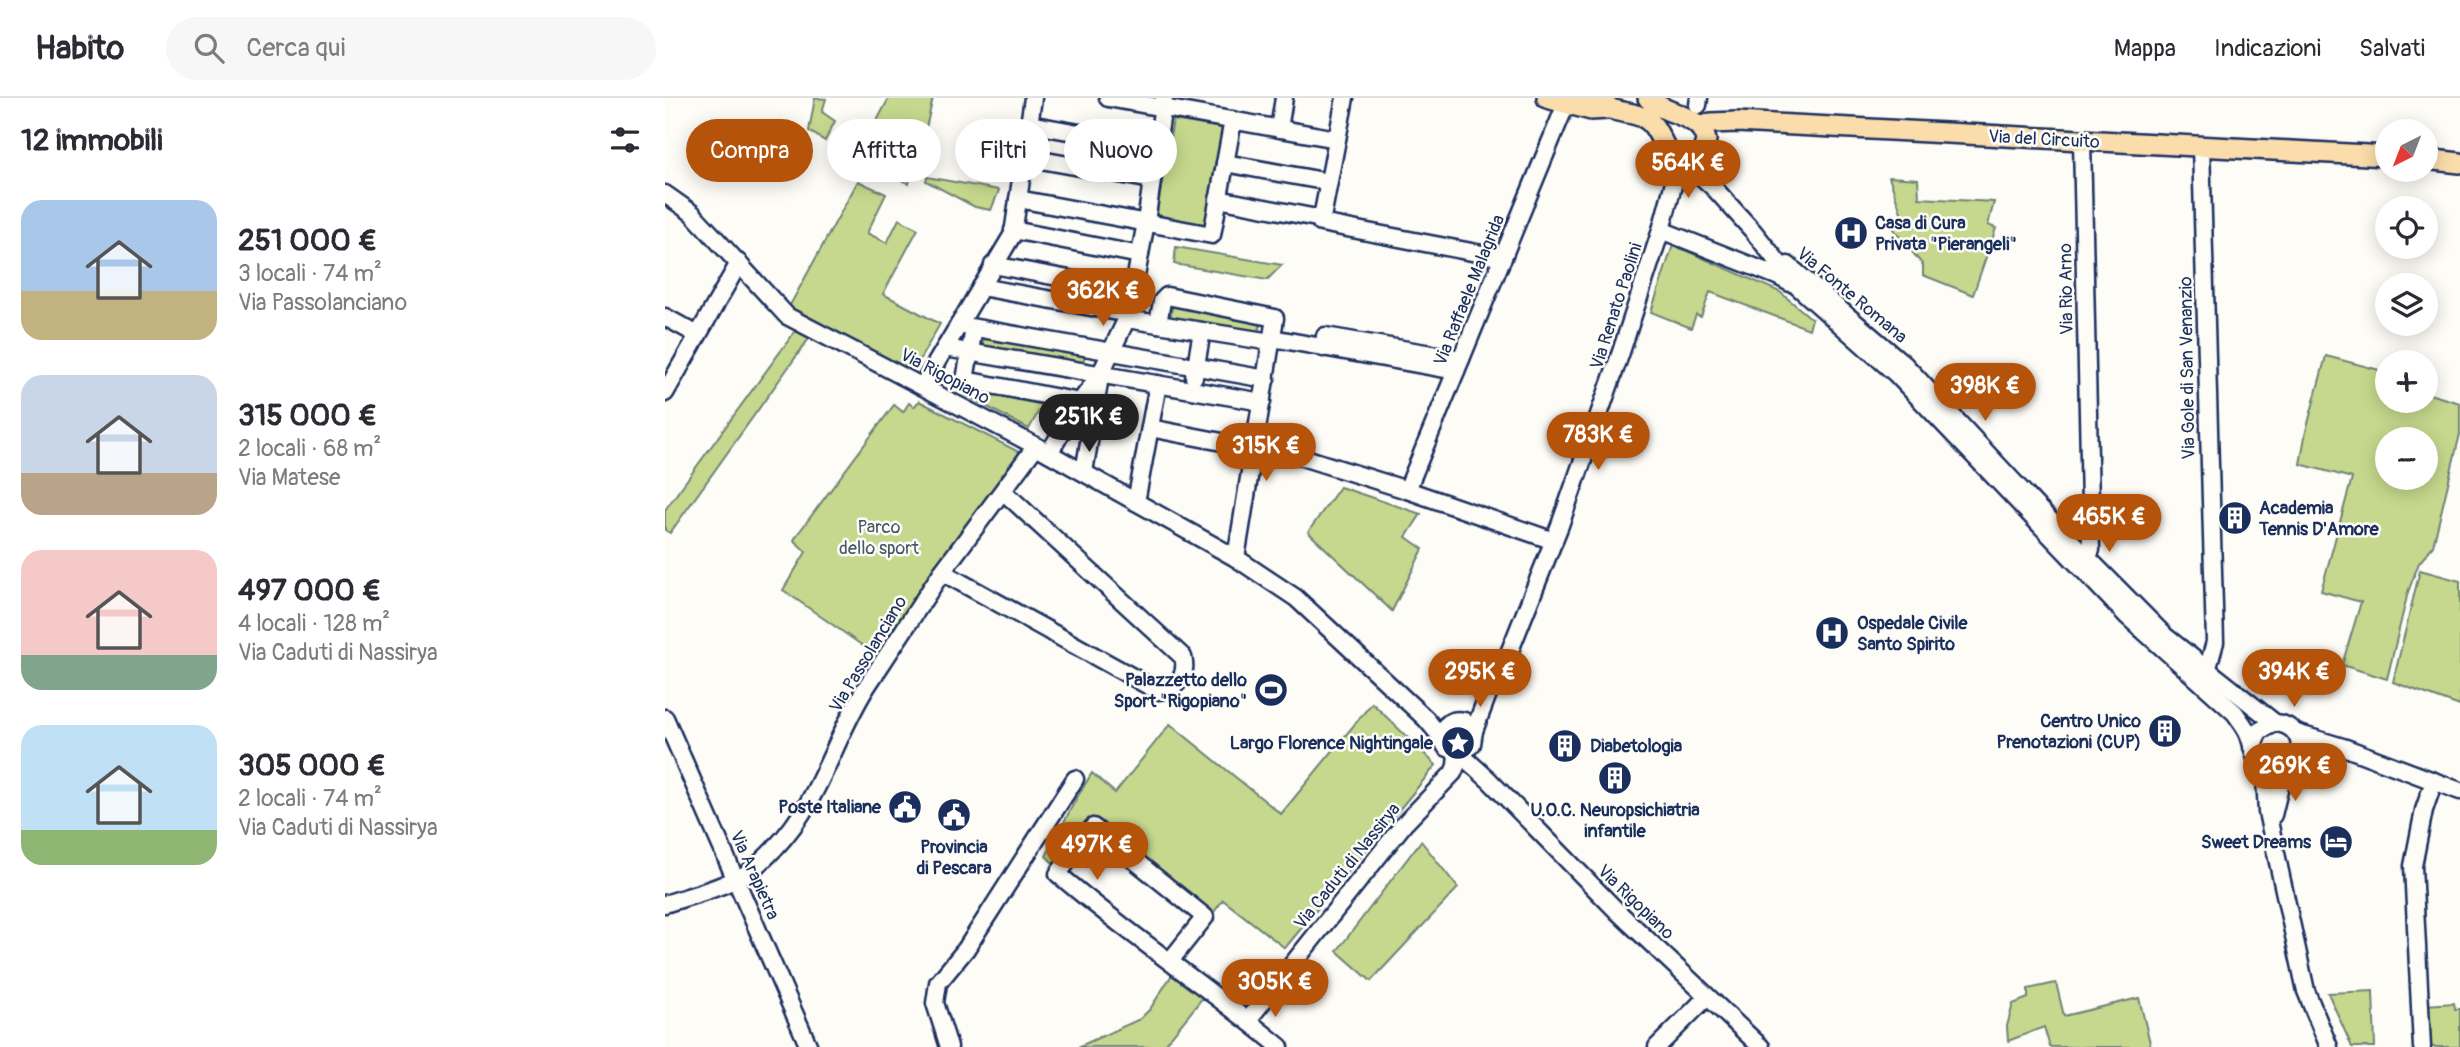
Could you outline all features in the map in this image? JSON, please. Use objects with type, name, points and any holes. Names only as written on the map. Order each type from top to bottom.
[{"type":"main road","points":[[1648,98],[1662,109],[1697,112]]},
{"type":"main road","points":[[1557,100],[1591,110],[1602,103],[1647,119],[1654,125],[1671,156],[1682,161],[1696,158],[1705,148],[1706,140],[1697,112]]},
{"type":"main road","points":[[1664,142],[1671,124],[1697,112]]},
{"type":"main road","name":"Via del Circuito","points":[[1697,112],[1711,123],[1737,122],[2375,155]]},
{"type":"street","points":[[1030,119],[1033,98]]},
{"type":"street","points":[[1108,98],[1163,103],[1233,120],[1337,139]]},
{"type":"street","points":[[1279,128],[1284,98]]},
{"type":"street","points":[[1321,221],[1345,98]]},
{"type":"street","name":"Via Raffaele Malagrida","points":[[1407,489],[1503,258],[1557,100]]},
{"type":"street","points":[[1018,199],[1212,234],[1233,120]]},
{"type":"street","name":"Via Rio Arno","points":[[2082,141],[2091,549],[2088,555],[2083,555]]},
{"type":"street","name":"Via Gole di San Venanzio","points":[[2201,146],[2215,642],[2207,671]]},
{"type":"street","name":"Via Fonte Romana","points":[[1705,148],[1714,188]]},
{"type":"street","name":"Via Fonte Romana","points":[[1682,161],[1714,188],[1772,253],[1798,288]]},
{"type":"street","name":"Via Renato Paolini","points":[[1473,737],[1488,694],[1507,659],[1554,541],[1620,355],[1682,161]]},
{"type":"street","points":[[1225,163],[1329,182]]},
{"type":"street","points":[[923,386],[945,348],[966,326],[981,287],[1013,230],[1020,182]]},
{"type":"street","name":"Via Passolanciano","points":[[665,904],[736,879],[748,872],[782,840],[811,800],[857,701],[942,572],[1003,491],[1043,450],[1100,375],[1128,316],[1152,182]]},
{"type":"street","name":"Via Rigopiano","points":[[665,194],[692,213],[787,316],[1084,472],[1236,558],[1296,598],[1426,719],[1450,726]]},
{"type":"street","points":[[1218,200],[1503,258]]},
{"type":"street","points":[[1013,230],[1140,255]]},
{"type":"street","name":"Via Fonte Romana","points":[[1661,230],[1777,276],[1798,288],[1896,374],[2105,585],[2207,671],[2275,723]]},
{"type":"street","name":"Via Fonte Romana","points":[[1772,253],[1904,364],[2083,555],[2152,641],[2235,713],[2248,733],[2265,778],[2267,812],[2307,991],[2329,1047]]},
{"type":"street","points":[[665,393],[739,263]]},
{"type":"street","points":[[993,265],[1134,291]]},
{"type":"street","points":[[981,287],[1158,324],[1459,365]]},
{"type":"street","points":[[1158,324],[1162,301],[1167,296],[1275,318],[1236,558]]},
{"type":"street","points":[[665,317],[698,335]]},
{"type":"street","points":[[966,326],[1266,379]]},
{"type":"street","points":[[966,326],[970,352],[965,380],[1080,402]]},
{"type":"street","points":[[1192,390],[1202,331]]},
{"type":"street","points":[[945,348],[1262,402]]},
{"type":"street","name":"Via Passolanciano","points":[[1084,472],[1100,375]]},
{"type":"street","points":[[1136,502],[1158,384]]},
{"type":"street","points":[[1150,428],[1254,445],[1407,489],[1554,541]]},
{"type":"street","points":[[942,572],[1158,691],[1172,688],[1179,682],[1185,671],[1183,657],[1003,491]]},
{"type":"street","name":"Via Renato Paolini","points":[[1450,726],[1488,694]]},
{"type":"street","name":"Via Arapietra","points":[[665,718],[809,1047]]},
{"type":"street","points":[[1455,759],[1466,750],[1473,737],[1468,723],[1450,726],[1446,747],[1455,759],[1482,775]]},
{"type":"street","points":[[2296,733],[2300,743],[2294,765],[2284,770],[2269,771],[2255,754],[2259,731],[2275,723],[2285,725],[2296,733],[2346,748],[2460,791]]},
{"type":"street","name":"Via Rigopiano","points":[[1473,737],[1482,775],[1572,866],[1761,1047]]},
{"type":"street","points":[[2298,758],[2319,747],[2346,748]]},
{"type":"street","name":"Via Caduti di Nassirya","points":[[1248,1020],[1455,759]]},
{"type":"street","points":[[2271,827],[2284,770]]},
{"type":"street","points":[[949,1047],[935,1003],[938,982],[973,938],[1075,779]]},
{"type":"street","points":[[2422,1047],[2413,866],[2424,810],[2434,781]]},
{"type":"street","points":[[1170,961],[1205,917],[1093,827],[1058,874],[1280,1047]]},
{"type":"street","points":[[1657,1047],[1707,997]]},
{"type":"green space","points":[[815,98],[826,99],[822,112],[832,119],[827,119],[825,141],[813,134],[811,119]]},
{"type":"green space","points":[[889,98],[933,98],[928,119],[878,119]]},
{"type":"green space","points":[[1177,121],[1227,129],[1208,227],[1156,217],[1162,182],[1177,182]]},
{"type":"green space","points":[[1889,177],[1918,179],[1919,198],[1994,202],[1988,225],[1996,228],[1973,295],[1923,275],[1923,265],[1893,229],[1903,218]]},
{"type":"green space","points":[[941,180],[999,190],[991,210],[975,207],[928,182],[941,182]]},
{"type":"green space","points":[[857,182],[860,182],[886,194],[867,233],[887,243],[899,219],[918,229],[883,294],[940,324],[912,373],[789,307]]},
{"type":"green space","points":[[1673,245],[1780,292],[1812,319],[1809,329],[1710,292],[1701,317],[1696,315],[1691,328],[1651,312]]},
{"type":"green space","points":[[1176,247],[1282,265],[1267,280],[1174,264]]},
{"type":"green space","points":[[1173,302],[1262,317],[1258,336],[1170,320]]},
{"type":"green space","points":[[796,330],[810,337],[670,533],[665,530],[665,510]]},
{"type":"green space","points":[[985,332],[1086,350],[1083,364],[982,347]]},
{"type":"green space","points":[[2326,356],[2375,369],[2375,413],[2438,413],[2438,397],[2460,403],[2460,434],[2433,546],[2419,563],[2408,592],[2387,679],[2342,665],[2361,602],[2321,591],[2352,478],[2300,464]]},
{"type":"green space","points":[[970,387],[1044,402],[1029,429],[965,395]]},
{"type":"green space","name":"Parco dello sport","points":[[919,401],[1021,453],[889,641],[881,644],[873,653],[783,590],[806,552],[794,540],[797,535],[894,405],[903,412],[909,403],[914,407]]},
{"type":"green space","points":[[1340,487],[1421,514],[1406,537],[1423,549],[1392,611],[1308,532]]},
{"type":"green space","points":[[2420,570],[2460,581],[2460,706],[2393,682]]},
{"type":"green space","points":[[1372,703],[1436,765],[1285,948],[1223,900],[1214,912],[1093,818],[1055,865],[1046,856],[1092,773],[1115,793],[1170,724],[1281,814]]},
{"type":"green space","points":[[1421,841],[1458,888],[1371,981],[1337,951]]},
{"type":"green space","points":[[1173,973],[1204,996],[1163,1047],[1078,1047],[1140,1019],[1150,1009]]},
{"type":"green space","points":[[2056,983],[2064,1016],[2139,998],[2151,1047],[2050,1047],[2044,1027],[2008,1041],[2007,1026],[2013,1004],[2028,998],[2028,989]]},
{"type":"green space","points":[[2373,991],[2375,1047],[2352,1047],[2328,993]]},
{"type":"green space","points":[[2454,1003],[2455,1009],[2460,1009],[2460,1047],[2429,1047],[2426,1005]]},
{"type":"place","name":"Casa di Cura Privata \"Pierangeli\"","points":[[1851,233]]},
{"type":"place","name":"Academia Tennis D'Amore","points":[[2235,518]]},
{"type":"place","name":"Ospedale Civile Santo Spirito","points":[[1832,633]]},
{"type":"place","name":"Palazzetto dello Sport \"Rigopiano\"","points":[[1271,690]]},
{"type":"place","name":"Centro Unico Prenotazioni (CUP)","points":[[2165,731]]},
{"type":"place","name":"Largo Florence Nightingale","points":[[1458,743]]},
{"type":"place","name":"Diabetologia","points":[[1565,746]]},
{"type":"place","name":"U.O.C. Neuropsichiatria infantile","points":[[1615,778]]},
{"type":"place","name":"Poste Italiane","points":[[905,807]]},
{"type":"place","name":"Provincia di Pescara","points":[[954,815]]},
{"type":"place","name":"Sweet Dreams","points":[[2336,842]]}]
